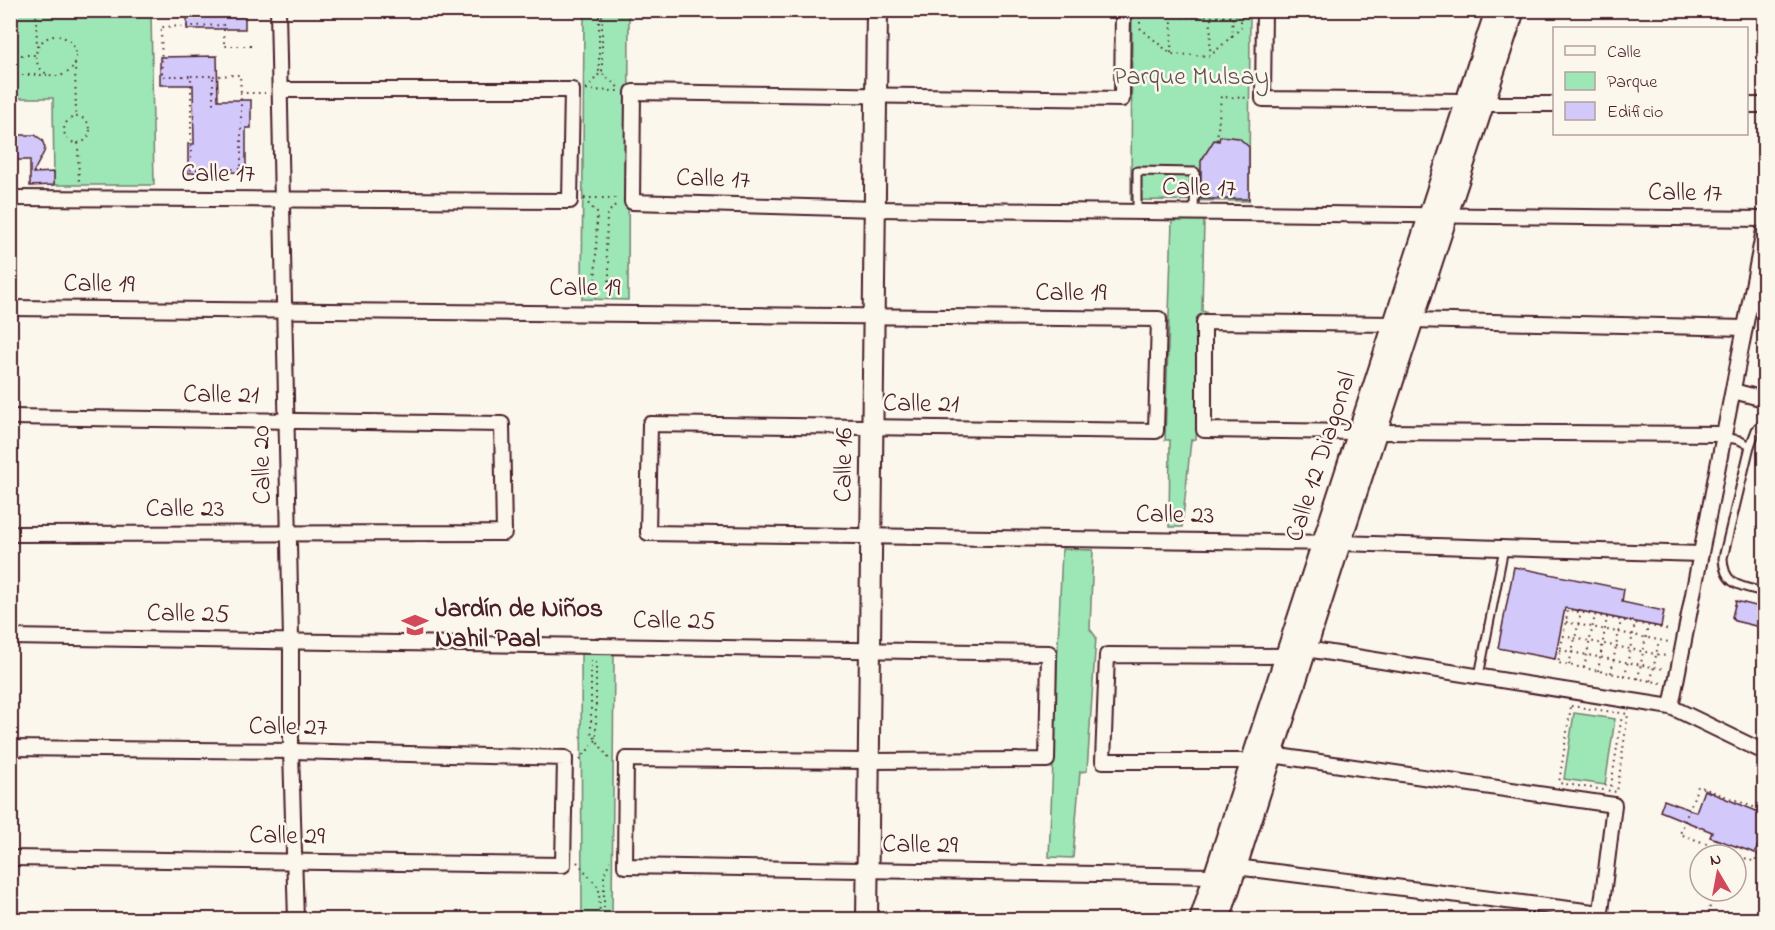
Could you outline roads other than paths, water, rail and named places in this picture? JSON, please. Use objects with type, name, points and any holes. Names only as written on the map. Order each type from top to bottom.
[{"type":"street","name":"Calle 20","points":[[278,10],[274,92],[282,199],[296,920]]},
{"type":"street","name":"Calle 16","points":[[867,920],[877,10]]},
{"type":"street","name":"Calle 12 Diagonal","points":[[1475,102],[1496,10]]},
{"type":"street","name":"Calle 12 Diagonal","points":[[1200,920],[1286,656],[1331,543],[1475,102],[1514,10]]},
{"type":"street","points":[[876,95],[1122,99],[1126,13]]},
{"type":"street","points":[[1258,14],[1257,99],[1553,104]]},
{"type":"street","name":"Calle 17","points":[[10,198],[577,199],[579,90],[274,92]]},
{"type":"street","name":"Calle 17","points":[[876,95],[628,91],[626,200],[875,209],[1764,219]]},
{"type":"street","points":[[1748,105],[1764,105]]},
{"type":"street","points":[[1671,707],[1764,230]]},
{"type":"street","name":"Calle 19","points":[[10,309],[1159,319],[1156,431]]},
{"type":"street","points":[[1724,435],[1204,430],[1204,322],[1403,322],[1745,328]]},
{"type":"street","points":[[1733,391],[1764,399]]},
{"type":"street","name":"Calle 21","points":[[10,417],[502,424],[504,533]]},
{"type":"street","name":"Calle 21","points":[[648,533],[650,424],[872,429],[1156,431]]},
{"type":"street","name":"Calle 23","points":[[10,534],[504,533]]},
{"type":"street","name":"Calle 23","points":[[648,533],[1331,543],[1701,554]]},
{"type":"street","name":"Calle 12 Diagonal","points":[[1219,920],[1306,649],[1331,543]]},
{"type":"street","name":"Calle 25","points":[[10,637],[1049,653],[1047,760],[869,761]]},
{"type":"street","points":[[1306,649],[1671,707],[1764,752]]},
{"type":"street","points":[[1252,761],[1102,761],[1107,655],[1286,656]]},
{"type":"street","name":"Calle 27","points":[[10,748],[291,752],[571,762],[569,863]]},
{"type":"street","points":[[1236,867],[1600,916],[1614,805],[1272,755]]},
{"type":"street","name":"Calle 29","points":[[869,761],[626,759],[625,866],[1214,876]]},
{"type":"street","name":"Calle 29","points":[[10,858],[569,863]]},
{"type":"lane","points":[[1137,212],[1137,171],[1196,172],[1194,213]]},
{"type":"lane","points":[[1764,423],[1756,430],[1750,446],[1723,558],[1725,573],[1736,584],[1764,591]]},
{"type":"lane","points":[[1724,435],[1750,446]]},
{"type":"lane","points":[[1479,676],[1504,548]]},
{"type":"place","name":"Jardín de Niños Nahil Paal","points":[[415,625]]},
{"type":"park label","name":"Parque Mulsay","points":[[1191,78]]}]
